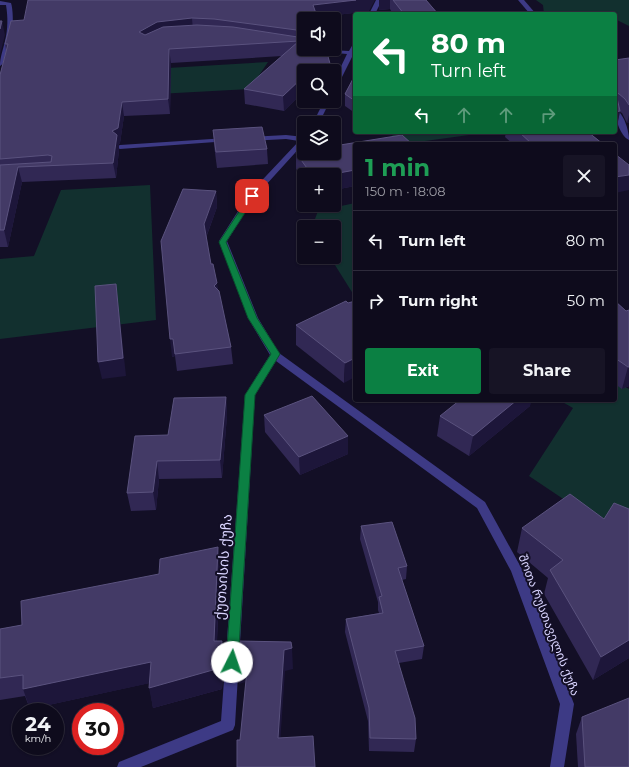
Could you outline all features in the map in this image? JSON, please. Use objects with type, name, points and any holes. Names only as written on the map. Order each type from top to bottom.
[{"type":"street","points":[[373,12],[379,0]]},
{"type":"street","points":[[521,0],[531,12]]},
{"type":"street","points":[[0,3],[9,4],[11,21],[6,52],[0,64]]},
{"type":"street","points":[[341,73],[353,49]]},
{"type":"street","points":[[341,52],[351,53]]},
{"type":"street","points":[[617,116],[629,138]]},
{"type":"street","points":[[247,139],[286,137],[297,138]]},
{"type":"street","points":[[120,147],[239,140]]},
{"type":"street","name":"შოთა რუსთაველის ქუჩა","points":[[297,147],[252,196],[222,242],[253,318],[275,354],[481,505],[517,571],[567,704],[557,767]]},
{"type":"street","name":"ქუთაისის ქუჩა","points":[[124,767],[228,724],[250,395],[275,354]]},
{"type":"green space","points":[[536,0],[629,0],[629,26],[617,20],[617,12],[544,12],[543,5]]},
{"type":"green space","points":[[268,62],[250,89],[65,99],[67,74]]},
{"type":"green space","points":[[390,134],[476,134],[418,142],[400,142]]},
{"type":"green space","points":[[150,185],[156,320],[0,339],[0,259],[34,256],[61,190]]},
{"type":"green space","points":[[353,203],[353,294],[334,264],[341,264],[341,220],[315,220],[318,212],[341,212],[341,206]]},
{"type":"green space","points":[[617,382],[629,389],[629,543],[529,476],[573,408],[562,402],[617,402]]},
{"type":"building","points":[[28,0],[356,0],[313,5],[316,12],[297,12],[297,30],[214,19],[192,18],[157,22],[139,32],[145,35],[163,27],[197,25],[233,27],[297,37],[297,41],[169,49],[168,99],[122,102],[118,128],[112,131],[117,135],[113,163],[18,167],[4,230],[0,230],[0,165],[51,162],[52,156],[48,155],[0,159],[0,75],[8,44],[5,44],[11,21],[24,20]]},
{"type":"building","points":[[393,0],[426,0],[436,12],[402,12]]},
{"type":"building","points":[[297,43],[297,56],[328,56],[330,64],[297,64],[297,83],[283,96],[244,89]]},
{"type":"building","points":[[629,58],[629,105],[618,93],[617,98],[617,60]]},
{"type":"building","points":[[353,79],[353,100],[345,94]]},
{"type":"building","points":[[617,98],[620,111],[617,112]]},
{"type":"building","points":[[262,127],[267,149],[216,152],[213,130]]},
{"type":"building","points":[[521,134],[590,134],[600,142],[530,142]]},
{"type":"building","points":[[402,135],[410,142],[359,142]]},
{"type":"building","points":[[353,143],[353,170],[341,173],[341,168],[307,168],[301,160],[341,160],[341,145]]},
{"type":"building","points":[[617,156],[629,165],[629,175],[617,177]]},
{"type":"building","points":[[183,189],[216,191],[204,224],[211,264],[213,264],[217,283],[214,286],[219,291],[231,347],[175,354],[173,339],[170,339],[161,241]]},
{"type":"building","points":[[116,284],[123,358],[98,362],[95,286]]},
{"type":"building","points":[[346,301],[348,303],[353,302],[353,359],[345,363],[296,325]]},
{"type":"building","points":[[617,303],[626,311],[629,310],[628,367],[617,359]]},
{"type":"building","points":[[312,396],[348,436],[299,457],[264,415]]},
{"type":"building","points":[[226,397],[220,460],[157,461],[153,492],[127,493],[135,436],[168,435],[174,398]]},
{"type":"building","points":[[458,402],[515,402],[473,436],[440,416]]},
{"type":"building","points":[[570,494],[604,519],[614,503],[629,509],[629,640],[601,657],[550,570],[563,560],[522,528]]},
{"type":"building","points":[[392,522],[407,566],[398,568],[424,646],[395,651],[415,718],[416,739],[370,738],[369,708],[346,619],[383,613],[379,597],[382,596],[361,526]]},
{"type":"building","points":[[218,547],[214,641],[222,641],[220,668],[149,688],[151,662],[23,689],[23,675],[0,678],[0,629],[22,625],[21,601],[159,574],[160,559]]},
{"type":"building","points":[[238,641],[291,642],[292,648],[284,650],[278,738],[313,736],[315,767],[237,767],[237,740],[240,740],[248,660],[237,663]]},
{"type":"building","points":[[629,698],[629,767],[585,767],[582,717]]},
{"type":"route","points":[[232,662],[250,395],[275,354],[253,318],[222,242],[252,196]]}]
